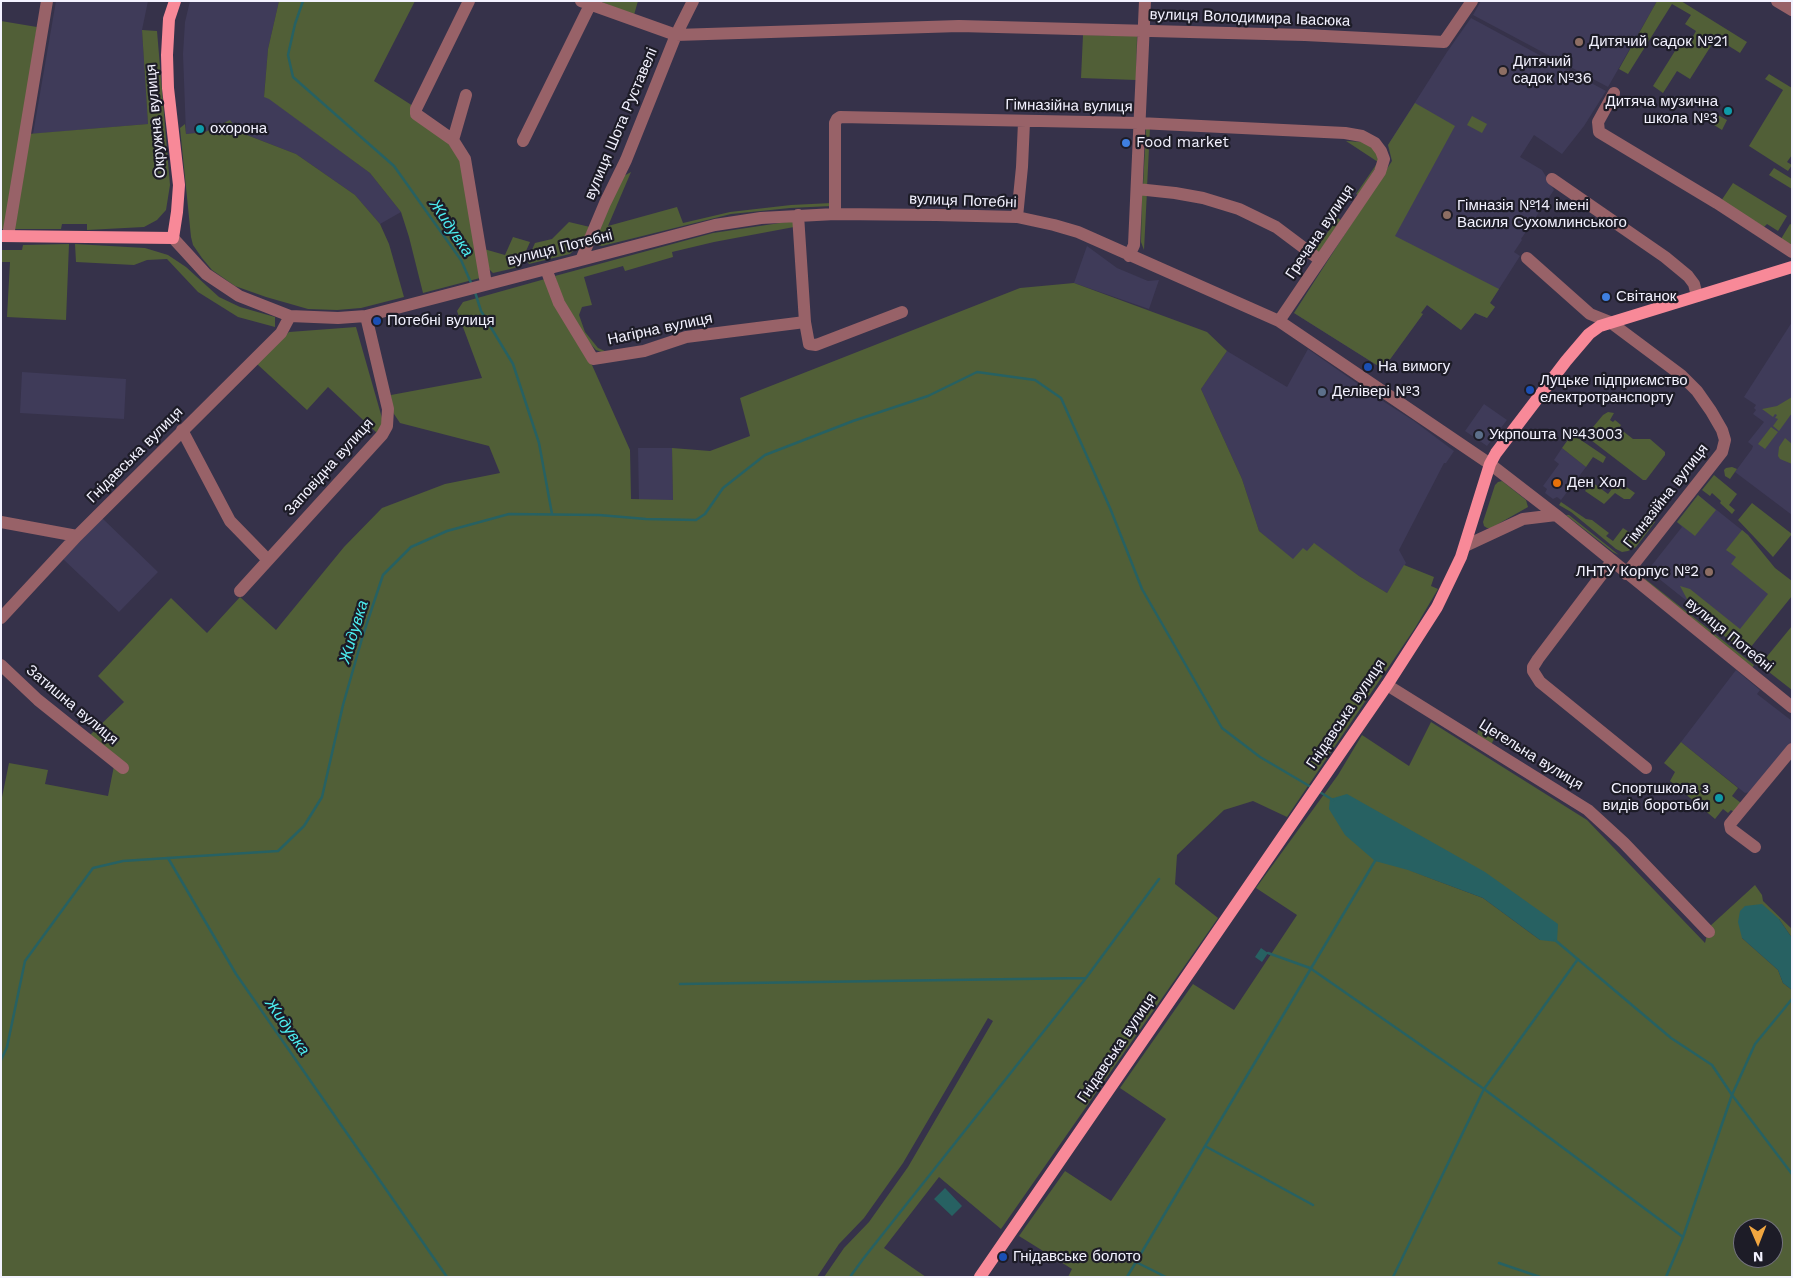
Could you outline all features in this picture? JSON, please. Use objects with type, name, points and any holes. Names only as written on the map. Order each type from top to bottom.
[{"type":"main road","name":"Окружна вулиця","points":[[173,238],[179,185],[168,88],[167,55],[169,19],[175,1]]},
{"type":"main road","points":[[5,236],[173,238]]},
{"type":"main road","name":"Гнідавська вулиця","points":[[980,1277],[1387,685],[1437,607],[1465,546],[1490,464],[1513,431],[1589,334],[1594,329],[1610,322],[1792,267]]},
{"type":"street","points":[[5,236],[47,1]]},
{"type":"street","points":[[469,1],[416,109],[416,114],[453,140],[465,159],[483,285]]},
{"type":"street","name":"вулиця Шота Руставелі","points":[[581,260],[605,203],[626,160],[676,35],[693,1]]},
{"type":"street","points":[[1129,256],[1134,245],[1145,1]]},
{"type":"street","name":"вулиця Володимира Івасюка","points":[[588,3],[676,35],[959,26],[1305,35],[1444,42],[1472,1]]},
{"type":"street","points":[[1777,1],[1792,10]]},
{"type":"street","points":[[523,142],[588,3]]},
{"type":"street","points":[[1614,92],[1598,122],[1599,132],[1717,203],[1792,252]]},
{"type":"street","points":[[453,140],[466,95]]},
{"type":"street","name":"Гімназійна вулиця","points":[[835,214],[835,123],[840,117],[1139,123],[1345,133],[1362,136],[1375,143],[1382,150],[1384,159]]},
{"type":"street","points":[[1017,217],[1024,122]]},
{"type":"street","name":"Гречана вулиця","points":[[1279,321],[1380,172],[1384,159]]},
{"type":"street","points":[[1552,179],[1665,257],[1688,276],[1694,284],[1697,296]]},
{"type":"street","points":[[1137,188],[1184,195],[1239,209],[1276,227],[1320,260]]},
{"type":"street","name":"вулиця Потебні","points":[[173,238],[206,274],[239,296],[290,316],[338,318],[366,316],[716,225],[761,218],[835,214],[1017,217],[1054,225],[1078,232],[1279,321],[1490,464],[1792,707]]},
{"type":"street","points":[[798,216],[807,342],[813,346],[902,312]]},
{"type":"street","name":"Гімназійна вулиця","points":[[1527,258],[1590,314],[1610,322],[1681,375],[1697,391],[1722,430],[1725,440],[1722,452],[1626,574]]},
{"type":"street","name":"Нагірна вулиця","points":[[546,269],[559,303],[593,359],[644,351],[686,337],[805,322]]},
{"type":"street","name":"Гнідавська вулиця","points":[[1,618],[77,536],[280,333],[290,316]]},
{"type":"street","name":"Заповідна вулиця","points":[[240,591],[267,558],[382,435],[387,426],[388,410],[366,316]]},
{"type":"street","points":[[182,430],[230,522],[267,558]]},
{"type":"street","points":[[1465,546],[1523,518],[1556,516]]},
{"type":"street","points":[[1,522],[77,536]]},
{"type":"street","points":[[1612,562],[1538,659],[1533,667],[1533,671],[1540,682],[1646,768]]},
{"type":"street","name":"Затишна вулиця","points":[[1,665],[38,700],[123,768]]},
{"type":"street","name":"Цегельна вулиця","points":[[1387,685],[1588,810],[1624,843],[1709,932]]},
{"type":"street","points":[[1755,847],[1730,828],[1730,824],[1792,749]]},
{"type":"shaded area","points":[[56,1],[148,1],[142,30],[148,124],[33,134]]},
{"type":"shaded area","points":[[190,1],[279,1],[268,49],[264,96],[370,173],[401,212],[380,224],[355,195],[296,154],[239,132],[230,121],[205,132],[186,134],[183,54],[185,22]]},
{"type":"shaded area","points":[[279,1],[415,1],[374,81],[413,106],[446,140],[462,163],[480,278],[423,293],[401,212],[370,173],[264,97],[268,49]]},
{"type":"shaded area","points":[[599,1],[638,1],[634,15]]},
{"type":"shaded area","name":"Дитячий садок №21","points":[[1481,1],[1657,1],[1608,87],[1473,15]]},
{"type":"shaded area","points":[[1657,1],[1681,1],[1747,42],[1740,53],[1716,38],[1690,79],[1677,71],[1663,93],[1653,86],[1680,43],[1687,47],[1696,31],[1685,24],[1691,15],[1672,4],[1628,74],[1619,69]]},
{"type":"shaded area","name":"Гімназія №14 імені Василя Сухомлинського","points":[[1471,18],[1606,91],[1584,126],[1562,154],[1534,135],[1520,157],[1542,170],[1554,190],[1514,252],[1520,256],[1490,303],[1495,307],[1487,318],[1475,313],[1461,330],[1427,305],[1421,313],[1423,314],[1383,369],[1294,313],[1392,161],[1388,145]]},
{"type":"shaded area","points":[[1,21],[37,27],[6,229],[1,229]]},
{"type":"shaded area","points":[[142,30],[157,31],[170,185],[166,210],[157,220],[144,227],[87,230],[87,224],[62,224],[61,229],[13,229],[28,134],[148,124]]},
{"type":"shaded area","points":[[1083,35],[1137,36],[1136,80],[1081,78]]},
{"type":"shaded area","points":[[1769,74],[1792,88],[1792,155],[1787,162],[1792,165],[1788,171],[1749,146],[1783,90],[1765,79]]},
{"type":"shaded area","points":[[1415,103],[1455,126],[1395,236],[1499,289],[1490,303],[1495,307],[1487,318],[1475,313],[1461,330],[1427,305],[1421,313],[1423,314],[1383,369],[1294,313],[1392,161],[1388,145]]},
{"type":"shaded area","points":[[1711,111],[1727,120],[1722,130],[1706,120]]},
{"type":"shaded area","points":[[1472,116],[1487,124],[1482,133],[1467,125]]},
{"type":"shaded area","points":[[230,120],[239,132],[296,154],[355,195],[380,224],[389,244],[404,297],[361,308],[337,310],[308,309],[235,286],[212,270],[193,245],[191,237],[180,128],[185,124],[186,134],[205,132]]},
{"type":"shaded area","points":[[1146,128],[1150,128],[1147,188],[1143,187]]},
{"type":"shaded area","points":[[1346,141],[1362,142],[1373,147],[1380,161],[1358,195],[1356,194],[1378,162]]},
{"type":"shaded area","points":[[1774,168],[1792,179],[1792,189],[1769,175]]},
{"type":"shaded area","points":[[631,172],[608,226],[677,207],[683,223],[730,212],[791,205],[832,203],[831,206],[731,214],[602,246],[596,245],[594,241],[622,177]]},
{"type":"shaded area","points":[[1733,183],[1787,216],[1778,231],[1767,224],[1764,227],[1721,201]]},
{"type":"shaded area","points":[[1147,191],[1144,250],[1141,242],[1142,193]]},
{"type":"shaded area","points":[[1338,218],[1342,221],[1318,254],[1314,251]]},
{"type":"shaded area","points":[[793,221],[794,227],[672,252],[673,257],[625,271],[623,266],[584,277],[592,305],[582,307],[579,315],[585,332],[598,348],[607,352],[607,354],[596,350],[585,338],[562,301],[555,276],[713,233]]},
{"type":"shaded area","points":[[569,222],[590,227],[581,243],[570,254],[529,264],[527,261],[535,243],[552,239]]},
{"type":"shaded area","points":[[1790,224],[1792,225],[1792,245],[1781,239]]},
{"type":"shaded area","points":[[513,237],[530,242],[519,267],[493,273],[487,267],[484,249],[505,255]]},
{"type":"shaded area","points":[[69,244],[66,320],[7,317],[10,262],[1,262],[1,250],[22,250],[23,245]]},
{"type":"shaded area","points":[[75,244],[145,248],[168,255],[186,267],[219,297],[240,307],[275,317],[275,327],[238,317],[198,292],[167,259],[147,260],[134,265],[76,262]]},
{"type":"shaded area","points":[[1087,246],[1117,268],[1148,281],[1159,280],[1149,309],[1074,283]]},
{"type":"shaded area","points":[[545,279],[592,365],[630,450],[631,499],[673,500],[672,448],[710,451],[750,436],[740,398],[1020,288],[1074,283],[1207,332],[1227,351],[1201,389],[1242,479],[1259,531],[1293,559],[1303,548],[1307,551],[1314,543],[1359,576],[1387,593],[1404,565],[1434,577],[1431,586],[1438,589],[1415,628],[1287,817],[1253,801],[1224,810],[1177,855],[1175,884],[1218,918],[1001,1229],[939,1177],[884,1248],[926,1277],[824,1277],[844,1248],[869,1222],[908,1167],[993,1021],[988,1018],[903,1163],[864,1218],[839,1244],[817,1277],[1,1277],[1,802],[9,763],[48,770],[45,784],[108,796],[114,766],[90,735],[124,702],[98,676],[171,598],[207,633],[240,597],[276,630],[344,547],[382,508],[445,484],[500,473],[489,446],[400,423],[392,411],[391,395],[482,378],[457,311],[463,302]]},
{"type":"shaded area","points":[[1792,322],[1792,515],[1735,472],[1752,449],[1753,446],[1748,442],[1764,422],[1753,414],[1756,410],[1754,408],[1756,405],[1744,397]]},
{"type":"shaded area","points":[[356,327],[384,425],[377,433],[328,387],[307,410],[257,364],[289,332]]},
{"type":"shaded area","points":[[1308,349],[1358,384],[1360,382],[1366,387],[1364,389],[1414,421],[1454,451],[1446,463],[1444,463],[1399,550],[1406,563],[1387,593],[1313,544],[1307,552],[1303,549],[1293,560],[1259,531],[1242,479],[1201,389],[1227,351],[1287,387]]},
{"type":"shaded area","points":[[22,372],[126,379],[124,419],[20,413]]},
{"type":"shaded area","points":[[1792,397],[1792,413],[1779,431],[1773,426],[1778,419],[1775,418],[1777,415],[1775,414],[1773,417],[1762,409],[1777,406]]},
{"type":"shaded area","points":[[1484,404],[1507,420],[1487,446],[1465,431]]},
{"type":"shaded area","points":[[1608,412],[1614,413],[1610,420],[1613,422],[1615,420],[1621,425],[1619,428],[1633,439],[1650,439],[1665,452],[1665,455],[1646,480],[1643,480],[1587,437],[1588,433],[1603,415]]},
{"type":"shaded area","points":[[1771,427],[1778,432],[1765,449],[1758,444]]},
{"type":"shaded area","points":[[1572,434],[1606,457],[1603,463],[1593,457],[1586,467],[1562,448]]},
{"type":"shaded area","points":[[1785,438],[1792,444],[1792,464],[1780,459],[1778,456],[1779,447]]},
{"type":"shaded area","points":[[638,448],[672,448],[673,500],[639,501]]},
{"type":"shaded area","points":[[1562,448],[1586,467],[1561,500],[1557,497],[1553,499],[1545,493],[1547,489],[1543,486],[1559,464],[1554,460]]},
{"type":"shaded area","points":[[1732,467],[1737,469],[1730,479],[1725,476],[1724,470]]},
{"type":"shaded area","points":[[1714,475],[1737,494],[1729,505],[1735,510],[1732,514],[1712,493],[1710,496],[1702,490]]},
{"type":"shaded area","points":[[1502,481],[1526,500],[1528,507],[1491,528],[1487,528],[1483,522],[1495,485]]},
{"type":"shaded area","points":[[1618,481],[1635,493],[1630,499],[1624,499],[1615,493],[1604,504],[1585,491],[1592,482],[1608,494]]},
{"type":"shaded area","name":"ЛНТУ Корпус №2","points":[[1698,495],[1748,535],[1785,602],[1747,649],[1648,570],[1682,527],[1677,522]]},
{"type":"shaded area","points":[[1698,495],[1716,510],[1695,536],[1677,522]]},
{"type":"shaded area","points":[[1561,502],[1586,519],[1592,520],[1609,533],[1606,536],[1613,541],[1623,528],[1635,536],[1653,514],[1655,522],[1636,547],[1622,552],[1571,512],[1559,505]]},
{"type":"shaded area","points":[[1752,503],[1792,534],[1773,557],[1738,520]]},
{"type":"shaded area","points":[[1566,515],[1569,515],[1619,555],[1613,552]]},
{"type":"shaded area","points":[[102,518],[158,572],[119,612],[63,559]]},
{"type":"shaded area","points":[[1742,530],[1775,568],[1792,581],[1792,596],[1746,653],[1694,612],[1680,586],[1690,589],[1740,629],[1768,594],[1731,564],[1736,557],[1726,550]]},
{"type":"shaded area","points":[[1644,578],[1754,665],[1752,668],[1647,584]]},
{"type":"shaded area","points":[[1792,626],[1792,690],[1760,665]]},
{"type":"shaded area","points":[[1736,670],[1760,690],[1757,694],[1792,721],[1792,743],[1752,792],[1745,793],[1681,742]]},
{"type":"shaded area","points":[[1431,722],[1587,820],[1705,943],[1709,927],[1755,885],[1762,895],[1763,901],[1792,929],[1792,938],[1779,919],[1742,938],[1778,970],[1783,983],[1792,990],[1792,1277],[1068,1277],[1072,1269],[1019,1236],[1065,1171],[1111,1201],[1166,1119],[1120,1088],[1193,984],[1234,1010],[1297,915],[1256,888],[1338,775],[1362,735],[1409,766]],"holes":[[[1408,870],[1557,924],[1540,940],[1483,898]]]},
{"type":"shaded area","points":[[1479,728],[1495,737],[1491,745],[1477,734]]},
{"type":"shaded area","points":[[1681,742],[1738,788],[1732,796],[1741,803],[1734,812],[1731,810],[1728,813],[1723,809],[1715,819],[1670,781],[1675,772],[1664,763]]},
{"type":"shaded area","points":[[1347,794],[1485,872],[1558,924],[1557,942],[1540,940],[1483,898],[1408,870],[1375,861],[1345,835],[1329,809],[1330,799]]},
{"type":"shaded area","points":[[1762,904],[1779,919],[1792,938],[1792,990],[1783,983],[1778,970],[1742,938],[1738,922],[1740,911],[1745,906]]},
{"type":"shaded area","points":[[1261,948],[1268,953],[1262,962],[1255,957]]},
{"type":"shaded area","points":[[945,1188],[962,1206],[952,1216],[934,1199]]},
{"type":"waterway","name":"Жидувка","points":[[303,1],[295,24],[288,55],[293,77],[394,166],[461,260],[472,285]]},
{"type":"waterway","name":"Жидувка","points":[[475,292],[481,311],[513,364],[539,443],[552,514]]},
{"type":"waterway","name":"Жидувка","points":[[447,1277],[236,974],[168,858],[278,851],[304,826],[322,797],[343,705],[383,575],[411,547],[447,531],[509,514],[599,515],[646,519],[696,520],[705,514],[723,488],[765,455],[853,421],[928,396],[977,372],[1035,380],[1061,398],[1110,508],[1142,589],[1222,728],[1260,757],[1311,787]]},
{"type":"waterway","points":[[1318,791],[1333,800]]},
{"type":"waterway","points":[[1,1060],[7,1047],[25,961],[93,868],[123,861],[168,858]]},
{"type":"waterway","points":[[1127,1277],[1375,861]]},
{"type":"waterway","points":[[850,1277],[1086,978],[1159,879]]},
{"type":"waterway","points":[[1555,940],[1671,1038],[1712,1065],[1732,1095],[1792,1174]]},
{"type":"waterway","points":[[1268,953],[1310,968],[1484,1089],[1683,1237]]},
{"type":"waterway","points":[[1393,1277],[1484,1089],[1578,959]]},
{"type":"waterway","points":[[680,984],[1086,978]]},
{"type":"waterway","points":[[1666,1277],[1683,1237],[1732,1095],[1755,1044],[1792,999]]},
{"type":"waterway","points":[[1205,1146],[1313,1205]]},
{"type":"waterway","points":[[1136,1262],[1166,1277]]},
{"type":"waterway","points":[[1499,1263],[1540,1277]]},
{"type":"place","name":"Дитячий садок №21","points":[[1579,42]]},
{"type":"place","name":"Дитячий садок №36","points":[[1503,71]]},
{"type":"place","name":"Дитяча музична школа №3","points":[[1728,111]]},
{"type":"place","name":"охорона","points":[[200,129]]},
{"type":"place","name":"Food market","points":[[1126,143]]},
{"type":"place","name":"Гімназія №14 імені Василя Сухомлинського","points":[[1447,215]]},
{"type":"place","name":"Світанок","points":[[1606,297]]},
{"type":"place","name":"Потебні вулиця","points":[[377,321]]},
{"type":"place","name":"На вимогу","points":[[1368,367]]},
{"type":"place","name":"Луцьке підприємство електротранспорту","points":[[1530,390]]},
{"type":"place","name":"Делівері №3","points":[[1322,392]]},
{"type":"place","name":"Укрпошта №43003","points":[[1479,435]]},
{"type":"place","name":"Ден Хол","points":[[1557,483]]},
{"type":"place","name":"ЛНТУ Корпус №2","points":[[1709,572]]},
{"type":"place","name":"Спортшкола з видів боротьби","points":[[1719,798]]},
{"type":"place","name":"Гнідавське болото","points":[[1003,1257]]}]
